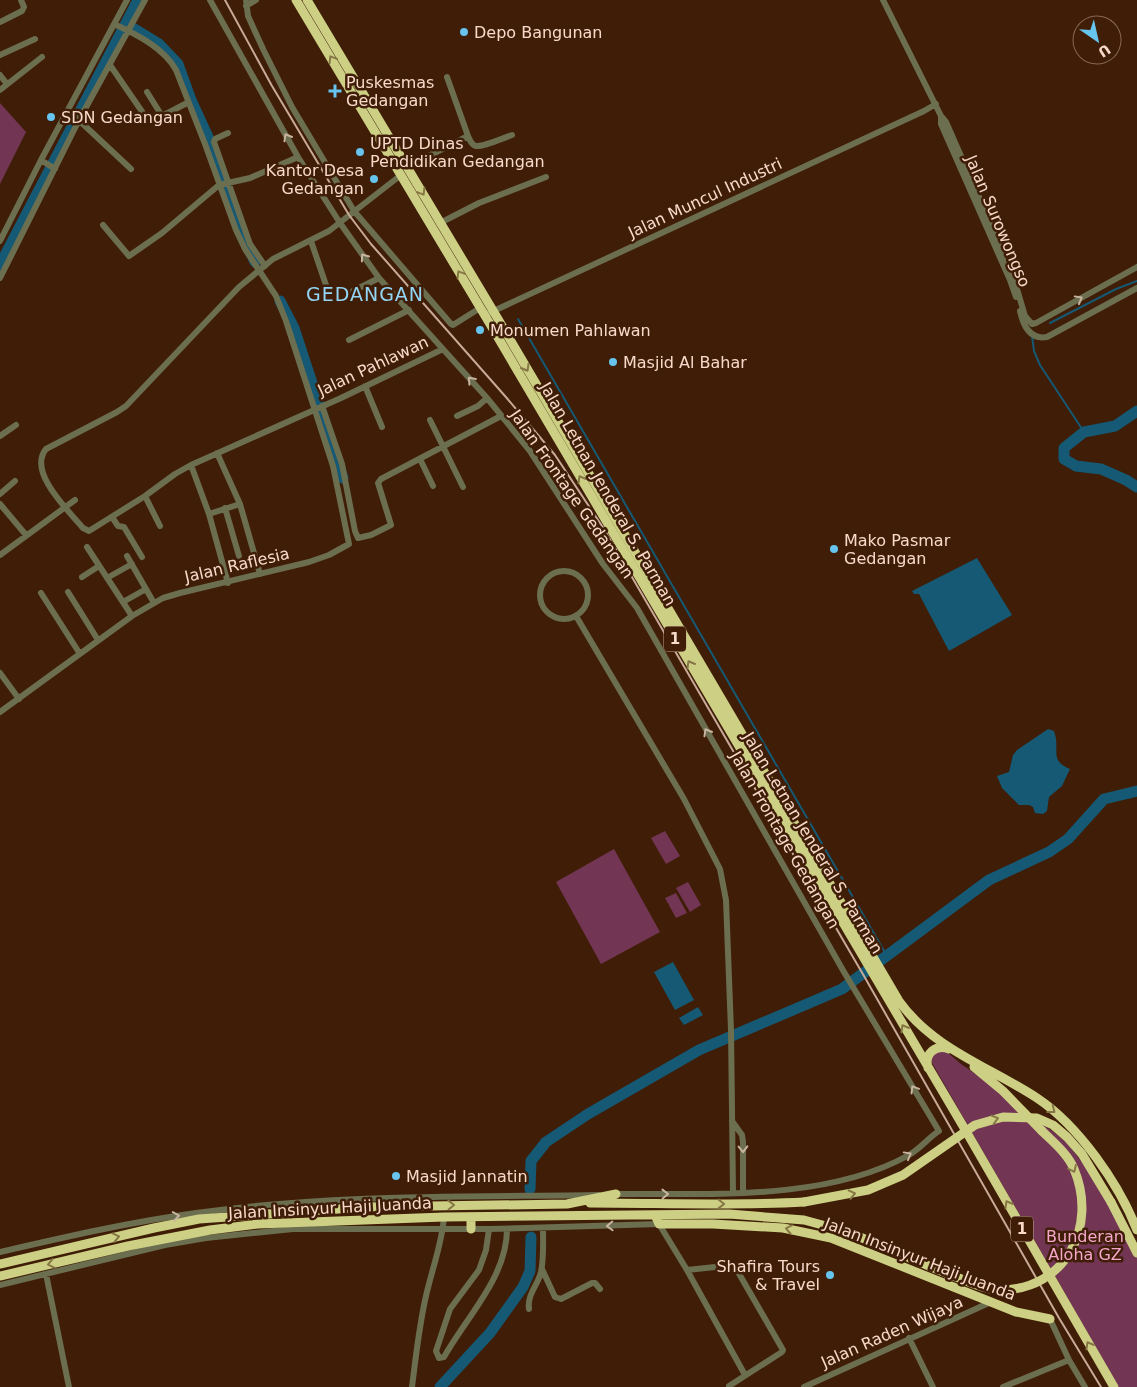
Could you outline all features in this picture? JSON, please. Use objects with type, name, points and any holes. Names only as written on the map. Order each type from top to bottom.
[{"type":"highway","name":"1","points":[[296,0],[401,175],[486,311]]},
{"type":"highway","name":"1","points":[[307,0],[440,223],[486,311]]},
{"type":"highway","name":"Jalan Letnan Jenderal S. Parman","points":[[486,311],[876,971],[905,1010],[928,1032],[953,1051],[1038,1099],[1062,1118],[1085,1142],[1132,1215],[1137,1230]]},
{"type":"highway","name":"Jalan Letnan Jenderal S. Parman","points":[[876,971],[929,1070],[1114,1387]]},
{"type":"highway","points":[[664,1225],[729,1214],[804,1220],[848,1232],[976,1285],[999,1290],[1022,1287],[1047,1277],[1062,1264],[1077,1240],[1083,1217],[1074,1167],[1060,1149],[1003,1091],[953,1051],[940,1047],[931,1051],[926,1060],[929,1070]]},
{"type":"highway","points":[[567,1204],[666,1203],[750,1205],[804,1202],[840,1196],[877,1186],[903,1175],[975,1125],[1003,1117],[1037,1118],[1053,1126],[1067,1137],[1082,1154],[1111,1202],[1137,1253]]},
{"type":"highway","name":"Jalan Insinyur Haji Juanda","points":[[0,1264],[199,1219],[367,1203],[514,1199],[545,1200],[567,1204],[616,1194]]},
{"type":"highway","points":[[367,1203],[367,1220]]},
{"type":"highway","name":"Jalan Insinyur Haji Juanda","points":[[0,1276],[210,1230],[258,1224],[444,1217],[655,1215],[664,1225],[713,1224],[783,1228],[831,1238],[1016,1312],[1050,1319]]},
{"type":"highway","points":[[471,1217],[471,1229]]},
{"type":"street","points":[[0,22],[22,12],[24,7],[21,0]]},
{"type":"street","points":[[0,240],[127,0]]},
{"type":"street","points":[[0,278],[78,119],[110,65],[126,30],[145,0]]},
{"type":"street","name":"Jalan Frontage Gedangan","points":[[210,0],[298,157],[340,223],[379,278],[487,398],[530,451],[603,564],[637,608],[844,972],[939,1131]]},
{"type":"street","points":[[256,0],[246,3],[248,16],[264,51],[292,107],[354,211]]},
{"type":"street","name":"Jalan Surowongso","points":[[883,0],[936,104],[942,124],[1010,280],[1025,328],[1032,334],[1042,338],[1047,337],[1137,288]]},
{"type":"street","points":[[115,25],[155,47],[172,62],[205,144],[262,269]]},
{"type":"street","points":[[0,55],[35,38]]},
{"type":"street","points":[[0,90],[42,58]]},
{"type":"street","points":[[110,65],[143,113]]},
{"type":"street","points":[[0,75],[7,84]]},
{"type":"street","points":[[448,77],[468,136],[475,146],[512,135]]},
{"type":"street","points":[[146,92],[162,116],[188,103]]},
{"type":"street","name":"Jalan Muncul Industri","points":[[354,211],[453,325],[916,116],[936,104]]},
{"type":"street","points":[[69,111],[132,169]]},
{"type":"street","name":"Jalan Surowongso","points":[[941,116],[946,122],[1012,272],[1025,316],[1032,324],[1137,267]]},
{"type":"street","points":[[228,133],[214,142],[224,184],[240,241],[262,269]]},
{"type":"street","points":[[407,167],[468,136]]},
{"type":"street","points":[[103,225],[129,256],[162,233],[224,184],[250,178],[298,157]]},
{"type":"street","points":[[42,161],[54,169]]},
{"type":"street","points":[[65,506],[49,486],[41,470],[41,458],[44,452],[126,406],[239,287],[291,249],[321,236],[340,223],[401,175]]},
{"type":"street","points":[[440,223],[480,203],[546,177]]},
{"type":"street","points":[[311,241],[328,291]]},
{"type":"street","name":"Jalan Raflesia","points":[[0,712],[98,640],[154,603],[180,593],[329,555],[350,544],[338,465],[319,407],[280,304],[262,269]]},
{"type":"street","points":[[353,291],[379,278]]},
{"type":"street","points":[[349,340],[408,310]]},
{"type":"street","name":"Jalan Pahlawan","points":[[65,506],[85,530],[90,530],[145,496],[175,474],[192,465],[443,349]]},
{"type":"street","points":[[365,386],[382,427]]},
{"type":"street","points":[[457,416],[478,406],[487,398]]},
{"type":"street","points":[[338,465],[354,531],[358,538],[363,538],[391,525],[379,481],[501,416]]},
{"type":"street","points":[[430,420],[463,487]]},
{"type":"street","points":[[0,436],[16,425]]},
{"type":"street","points":[[217,453],[240,504],[260,574]]},
{"type":"street","points":[[420,459],[433,486]]},
{"type":"street","points":[[192,465],[209,514],[228,582]]},
{"type":"street","points":[[0,494],[15,481]]},
{"type":"street","points":[[145,496],[160,526]]},
{"type":"street","points":[[0,555],[75,500]]},
{"type":"street","points":[[0,504],[26,535]]},
{"type":"street","points":[[209,514],[240,504]]},
{"type":"street","points":[[225,508],[240,556]]},
{"type":"street","points":[[112,517],[118,526],[124,527],[142,557]]},
{"type":"street","points":[[87,547],[132,616]]},
{"type":"street","points":[[128,556],[154,603]]},
{"type":"street","points":[[107,578],[132,564]]},
{"type":"street","points":[[82,577],[99,566]]},
{"type":"street","points":[[558,572],[567,572],[576,575],[583,581],[588,593],[587,602],[576,616],[558,619],[550,615],[543,608],[540,600],[540,591],[544,582],[550,576],[558,572]]},
{"type":"street","points":[[123,602],[146,589]]},
{"type":"street","points":[[68,592],[98,640]]},
{"type":"street","points":[[41,593],[80,654]]},
{"type":"street","points":[[576,616],[684,799],[720,869],[726,900],[731,1030],[733,1192]]},
{"type":"street","points":[[0,672],[19,699]]},
{"type":"street","points":[[732,1121],[742,1135],[743,1193]]},
{"type":"street","name":"Jalan Insinyur Haji Juanda","points":[[545,1200],[616,1194],[743,1193],[811,1187],[838,1182],[876,1170],[909,1155],[924,1145],[931,1136],[939,1131]]},
{"type":"street","name":"Jalan Insinyur Haji Juanda","points":[[0,1252],[181,1215],[259,1206],[367,1203]]},
{"type":"street","points":[[412,1387],[426,1294],[443,1229],[444,1217]]},
{"type":"street","points":[[664,1225],[686,1270],[745,1375]]},
{"type":"street","name":"Jalan Insinyur Haji Juanda","points":[[0,1285],[46,1274],[128,1249],[263,1232],[664,1225]]},
{"type":"street","points":[[529,1309],[530,1295],[539,1280],[542,1269],[542,1228]]},
{"type":"street","points":[[489,1229],[486,1250],[479,1270],[450,1309],[436,1351],[439,1358],[444,1357],[496,1276],[503,1258],[507,1229]]},
{"type":"street","points":[[686,1270],[734,1265],[782,1348],[782,1352],[729,1386]]},
{"type":"street","points":[[542,1269],[555,1297],[558,1299],[561,1300],[592,1283],[595,1283],[600,1289]]},
{"type":"street","points":[[46,1274],[69,1387]]},
{"type":"street","name":"Jalan Raden Wijaya","points":[[804,1387],[991,1302]]},
{"type":"street","points":[[1050,1319],[1069,1360],[1085,1387]]},
{"type":"street","points":[[909,1338],[933,1387]]},
{"type":"street","points":[[1003,1387],[1069,1360]]},
{"type":"green space","points":[[0,103],[26,132],[0,184]]},
{"type":"green space","points":[[665,831],[680,856],[666,864],[651,838]]},
{"type":"green space","points":[[614,849],[660,932],[601,964],[556,882]]},
{"type":"green space","points":[[688,882],[701,905],[690,912],[676,888]]},
{"type":"green space","points":[[676,893],[687,913],[676,918],[665,898]]},
{"type":"green space","name":"Bunderan Aloha GZ","points":[[946,1051],[1064,1140],[1093,1175],[1137,1256],[1137,1387],[1119,1387],[932,1063],[935,1052]]},
{"type":"water","points":[[977,558],[1012,615],[949,651],[919,594],[914,594],[912,591]]},
{"type":"water","points":[[1048,729],[1054,731],[1056,754],[1059,762],[1070,769],[1062,786],[1049,797],[1047,811],[1043,814],[1035,813],[1033,807],[1029,805],[1019,805],[1002,788],[997,776],[1009,772],[1013,755],[1017,750]]},
{"type":"water","points":[[673,962],[694,1000],[675,1010],[654,972]]},
{"type":"water","points":[[698,1007],[703,1015],[684,1025],[679,1018]]},
{"type":"waterway","points":[[0,265],[138,0]]},
{"type":"waterway","points":[[131,27],[159,44],[178,64],[191,100],[208,137],[243,236],[255,262]]},
{"type":"waterway","points":[[1050,323],[1116,289],[1137,281]]},
{"type":"waterway","points":[[280,301],[294,328],[343,478]]},
{"type":"waterway","points":[[518,319],[887,956]]},
{"type":"waterway","points":[[1032,336],[1034,351],[1040,365],[1084,432]]},
{"type":"waterway","points":[[1137,411],[1115,426],[1084,432],[1064,448],[1064,459],[1076,466],[1101,469],[1137,487]]},
{"type":"waterway","points":[[530,1189],[531,1161],[546,1142],[588,1114],[699,1050],[842,989],[989,880],[1049,852],[1068,839],[1104,799],[1137,791]]},
{"type":"waterway","points":[[440,1387],[490,1333],[523,1287],[530,1271],[531,1237]]},
{"type":"railway","points":[[225,0],[272,86],[349,215],[371,244],[555,455],[604,529],[864,976],[1059,1318],[1101,1387]]},
{"type":"place","name":"Depo Bangunan","points":[[464,32]]},
{"type":"place","name":"Puskesmas Gedangan","points":[[335,91]]},
{"type":"place","name":"SDN Gedangan","points":[[51,117]]},
{"type":"place","name":"UPTD Dinas Pendidikan Gedangan","points":[[360,152]]},
{"type":"place","name":"Kantor Desa Gedangan","points":[[374,179]]},
{"type":"place","name":"Monumen Pahlawan","points":[[480,330]]},
{"type":"place","name":"Masjid Al Bahar","points":[[613,362]]},
{"type":"place","name":"Mako Pasmar Gedangan","points":[[834,549]]},
{"type":"place","name":"Masjid Jannatin","points":[[396,1176]]},
{"type":"place","name":"Shafira Tours & Travel","points":[[830,1275]]},
{"type":"district","name":"GEDANGAN","points":[[365,294]]}]
